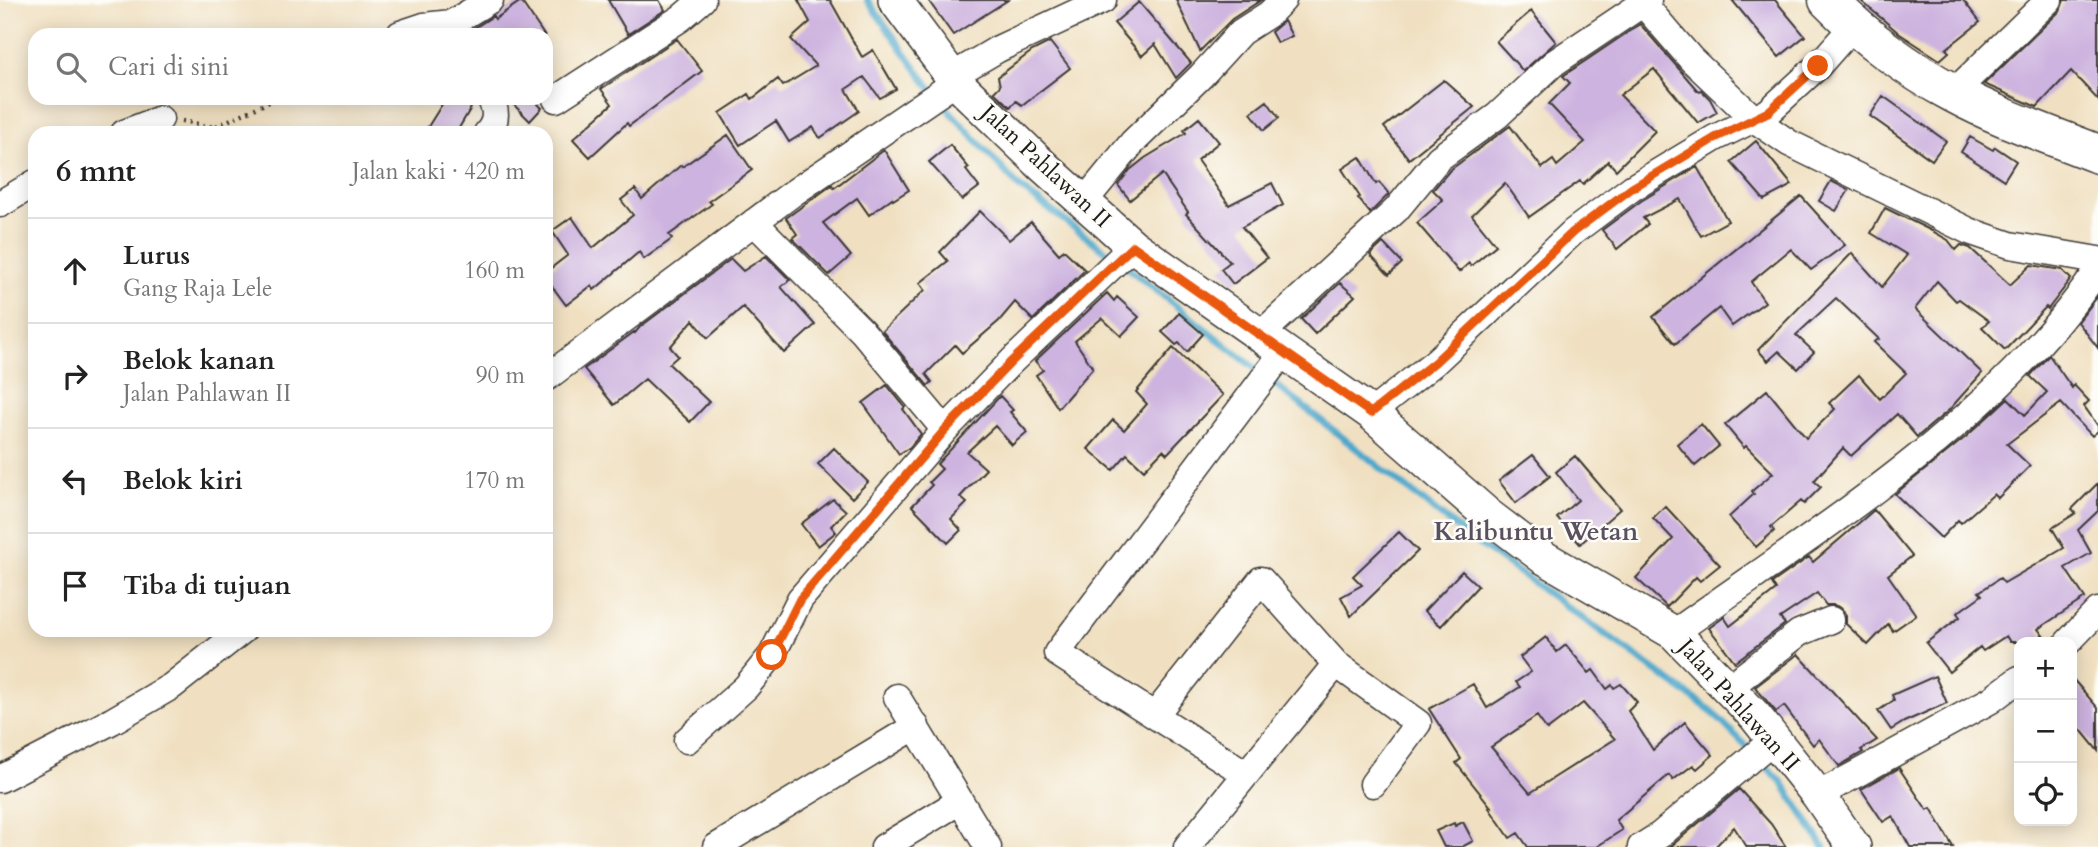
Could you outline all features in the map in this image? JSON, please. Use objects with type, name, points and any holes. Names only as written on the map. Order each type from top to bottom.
[{"type":"main road","points":[[1841,12],[1902,61],[1953,93],[2098,154]]},
{"type":"street","points":[[456,28],[490,0]]},
{"type":"street","points":[[556,99],[681,18],[702,0]]},
{"type":"street","points":[[553,373],[754,222],[998,49],[1103,0]]},
{"type":"street","points":[[1083,202],[1133,142],[1201,76],[1241,32],[1269,14],[1283,0]]},
{"type":"street","points":[[1953,93],[2049,0]]},
{"type":"street","points":[[1246,774],[1058,653],[1272,343],[1396,210],[1439,158],[1497,116],[1554,63],[1643,1],[1691,59],[1761,116],[1789,143],[1969,231],[2010,245],[2098,260]]},
{"type":"street","name":"Jalan Pahlawan II","points":[[907,4],[945,88],[1133,247],[1371,413],[1489,516],[1543,558],[1674,633],[1755,716],[1768,744],[1818,795],[1854,847]]},
{"type":"street","points":[[1371,413],[1435,362],[1573,232],[1632,188],[1715,138],[1761,116],[1818,66],[1841,12]]},
{"type":"street","points":[[418,28],[445,28]]},
{"type":"street","points":[[491,126],[496,118],[494,105]]},
{"type":"street","points":[[142,126],[160,119]]},
{"type":"street","points":[[0,204],[28,187]]},
{"type":"street","points":[[754,222],[862,331],[945,430]]},
{"type":"street","points":[[687,740],[746,687],[772,655],[800,599],[945,430],[1012,361],[1133,247]]},
{"type":"street","points":[[1674,633],[1912,463],[2001,384],[2081,295],[2098,270]]},
{"type":"street","points":[[1154,715],[1261,580],[1336,664],[1418,723],[1373,784]]},
{"type":"street","points":[[2073,637],[2098,611]]},
{"type":"street","points":[[1727,689],[1799,633],[1830,620]]},
{"type":"street","points":[[0,779],[112,722],[172,686],[234,637]]},
{"type":"street","points":[[1188,847],[1336,664]]},
{"type":"street","points":[[1818,795],[1991,700],[2014,683]]},
{"type":"street","points":[[897,697],[988,847]]},
{"type":"street","points":[[716,847],[915,726]]},
{"type":"street","points":[[1641,847],[1660,835],[1768,744]]},
{"type":"street","points":[[884,847],[960,801]]},
{"type":"path","points":[[216,126],[263,105]]},
{"type":"path","points":[[160,119],[175,119],[209,126]]},
{"type":"building","points":[[608,0],[659,0],[665,10],[628,34]]},
{"type":"building","points":[[798,0],[830,0],[862,57],[873,50],[896,89],[880,98],[864,77],[846,89],[859,111],[820,138],[813,127],[789,142],[776,121],[740,145],[720,113],[749,94],[752,99],[778,79],[783,86],[816,66],[791,39],[810,22]]},
{"type":"building","points":[[928,0],[1008,0],[953,35]]},
{"type":"building","points":[[1176,0],[1261,0],[1232,19],[1200,51]]},
{"type":"building","points":[[1732,0],[1775,0],[1805,36],[1779,57]]},
{"type":"building","points":[[1860,0],[1963,0],[1980,22],[1946,49],[1949,52],[1940,60],[1900,34]]},
{"type":"building","points":[[2064,0],[2098,0],[2098,100],[2071,71],[2037,107],[1984,84],[2060,11]]},
{"type":"building","points":[[521,1],[539,28],[475,28],[493,16],[495,19]]},
{"type":"building","points":[[1139,2],[1191,63],[1176,78],[1155,44],[1142,56],[1114,23]]},
{"type":"building","points":[[1531,11],[1556,42],[1523,71],[1496,41]]},
{"type":"building","points":[[1284,21],[1292,36],[1277,43],[1271,32]]},
{"type":"building","points":[[1640,24],[1698,91],[1701,90],[1710,99],[1717,112],[1698,123],[1654,69],[1620,95],[1655,131],[1616,170],[1608,161],[1583,184],[1580,181],[1529,217],[1505,183],[1472,215],[1496,245],[1471,266],[1469,263],[1459,272],[1417,223],[1443,200],[1433,190],[1450,170],[1510,126],[1542,168],[1553,160],[1557,166],[1585,142],[1549,104],[1570,83],[1563,76]]},
{"type":"building","points":[[677,39],[702,71],[629,126],[627,123],[590,157],[573,139],[612,104],[601,89]]},
{"type":"building","points":[[1050,42],[1070,68],[1022,105],[1016,101],[1010,107],[994,92],[1000,86],[998,77],[1032,51]]},
{"type":"building","points":[[1444,80],[1474,107],[1409,159],[1384,127]]},
{"type":"building","points":[[1883,96],[1946,141],[1932,160],[1870,116]]},
{"type":"building","points":[[1267,101],[1279,118],[1264,130],[1251,113]]},
{"type":"building","points":[[442,105],[473,105],[460,126],[428,126]]},
{"type":"building","points":[[514,105],[539,105],[542,108],[530,121]]},
{"type":"building","points":[[1199,118],[1219,142],[1197,160],[1229,205],[1272,183],[1283,205],[1242,227],[1267,258],[1233,284],[1221,269],[1230,262],[1186,214],[1188,212],[1162,174],[1130,200],[1118,185],[1130,170],[1186,133],[1184,130]]},
{"type":"building","points":[[728,135],[752,170],[709,201],[712,204],[669,235],[672,239],[644,259],[639,252],[594,290],[591,286],[566,305],[553,287],[553,267],[568,255],[553,230],[572,217],[593,248],[633,215],[621,200],[635,189],[642,199],[681,165],[682,167]]},
{"type":"building","points":[[1970,137],[1993,150],[1995,147],[2016,161],[2004,180],[1961,152]]},
{"type":"building","points":[[1756,141],[1792,185],[1764,200],[1731,162]]},
{"type":"building","points":[[950,145],[969,168],[966,170],[979,187],[962,200],[929,162]]},
{"type":"building","points":[[884,150],[909,190],[893,200],[892,198],[869,215],[857,198],[823,223],[851,256],[829,275],[792,238],[797,234],[786,218],[832,185],[834,188]]},
{"type":"building","points":[[1360,157],[1376,184],[1379,182],[1389,194],[1370,213],[1342,169]]},
{"type":"building","points":[[1697,167],[1728,221],[1701,236],[1680,199],[1643,218],[1648,224],[1617,249],[1602,230],[1641,201]]},
{"type":"building","points":[[1831,181],[1849,190],[1836,211],[1819,201]]},
{"type":"building","points":[[1801,196],[1845,245],[1811,270],[1791,249],[1751,282],[1765,302],[1732,326],[1719,308],[1675,344],[1653,317]]},
{"type":"building","points":[[1885,208],[1948,240],[1956,250],[1961,245],[1970,248],[2010,285],[2031,265],[2062,270],[2071,279],[2048,309],[2046,307],[2005,350],[1982,327],[1989,321],[1959,299],[1956,301],[1937,281],[1915,309],[1982,373],[1949,410],[1917,437],[1897,414],[1851,456],[1843,448],[1814,481],[1821,487],[1804,504],[1801,501],[1771,527],[1774,531],[1756,547],[1729,517],[1754,494],[1752,491],[1773,473],[1746,446],[1744,448],[1725,425],[1767,390],[1806,438],[1835,409],[1829,403],[1859,375],[1880,399],[1906,373],[1874,342],[1879,339],[1836,298],[1796,335],[1814,352],[1798,369],[1779,351],[1768,361],[1758,350],[1852,253],[1882,287],[1907,255],[1871,233]]},
{"type":"building","points":[[980,211],[1009,240],[1031,222],[1059,254],[1064,250],[1085,270],[1033,320],[1015,302],[999,321],[962,353],[955,345],[926,374],[932,382],[928,386],[882,331],[925,290],[920,283],[948,261],[940,252]]},
{"type":"building","points":[[1383,243],[1402,263],[1389,275],[1370,255]]},
{"type":"building","points":[[766,256],[790,280],[781,287],[815,325],[784,353],[743,307],[708,338],[693,320],[670,347],[678,356],[669,364],[709,402],[690,422],[645,379],[614,405],[584,369],[731,259],[743,271]]},
{"type":"building","points":[[1340,283],[1355,296],[1315,334],[1301,319]]},
{"type":"building","points":[[1107,293],[1114,301],[1117,297],[1139,317],[1121,336],[1102,318],[1075,341],[1093,368],[1058,408],[1036,375],[1043,370],[1035,361]]},
{"type":"building","points":[[2098,296],[2098,348],[2078,322]]},
{"type":"building","points":[[1179,313],[1203,334],[1187,352],[1162,332]]},
{"type":"building","points":[[1173,348],[1223,395],[1167,454],[1163,450],[1144,470],[1127,454],[1113,470],[1088,449],[1113,420],[1124,430],[1147,404],[1136,392]]},
{"type":"building","points":[[2049,355],[2072,388],[2074,385],[2089,401],[2084,406],[2098,426],[2098,431],[2092,436],[2061,403],[2007,444],[2030,466],[1998,498],[1994,494],[1961,523],[1958,520],[1941,538],[1895,494],[1967,436],[2008,398],[2025,415],[2047,392],[2030,376]]},
{"type":"building","points":[[887,385],[905,407],[903,409],[921,434],[910,447],[899,454],[863,403]]},
{"type":"building","points":[[1000,396],[1027,432],[1012,445],[995,426],[967,452],[986,469],[960,497],[967,503],[951,519],[961,530],[948,543],[912,506],[932,485],[929,482],[942,469],[937,464]]},
{"type":"building","points":[[1701,424],[1719,446],[1695,466],[1677,444]]},
{"type":"building","points":[[834,448],[868,482],[852,498],[818,464]]},
{"type":"building","points":[[1533,455],[1550,476],[1516,503],[1499,481]]},
{"type":"building","points":[[1575,456],[1620,509],[1580,544],[1557,518],[1578,500],[1556,472]]},
{"type":"building","points":[[2098,483],[2098,511],[2078,530],[2091,553],[2065,568],[2085,598],[2038,629],[2044,637],[2014,637],[2014,642],[2010,642],[2006,636],[1983,651],[1980,647],[1949,672],[1926,643],[1960,617],[1957,613],[1982,595],[1979,592],[2000,578],[2004,583],[2064,548],[2052,528],[2076,513],[2072,509]]},
{"type":"building","points":[[833,499],[846,511],[831,526],[836,532],[818,546],[801,524]]},
{"type":"building","points":[[1665,506],[1720,565],[1700,581],[1696,577],[1667,607],[1636,578],[1673,539],[1653,518]]},
{"type":"building","points":[[1874,510],[1912,556],[1888,575],[1916,615],[1893,631],[1888,624],[1868,645],[1846,624],[1846,615],[1841,608],[1826,605],[1817,593],[1780,618],[1785,624],[1735,662],[1709,628],[1724,617],[1730,626],[1776,590],[1772,583],[1809,557],[1813,562]]},
{"type":"building","points":[[1399,532],[1418,551],[1351,616],[1341,597],[1362,585],[1353,576]]},
{"type":"building","points":[[1462,571],[1478,586],[1441,626],[1424,611]]},
{"type":"building","points":[[1546,637],[1557,652],[1566,645],[1589,673],[1593,670],[1607,689],[1621,684],[1637,702],[1628,711],[1653,750],[1685,722],[1713,755],[1697,769],[1693,765],[1673,780],[1669,775],[1616,820],[1622,830],[1596,847],[1528,847],[1518,833],[1510,838],[1489,808],[1491,807],[1456,763],[1461,759],[1429,709],[1473,684],[1487,708],[1520,687],[1516,682],[1531,672],[1520,657]],"holes":[[[1583,703],[1615,739],[1530,793],[1491,747],[1537,716],[1547,730]]]},
{"type":"building","points":[[1798,654],[1877,740],[1839,766],[1819,739],[1813,745],[1784,706],[1776,712],[1755,687]]},
{"type":"building","points":[[1935,676],[1947,703],[1891,730],[1878,711],[1894,700],[1892,695]]},
{"type":"building","points":[[2077,684],[2098,708],[2098,751],[2077,725]]},
{"type":"building","points":[[1899,768],[1927,810],[1931,808],[1953,847],[1910,847],[1893,816],[1883,822],[1861,789]]},
{"type":"building","points":[[1739,789],[1771,824],[1786,847],[1747,847],[1734,827],[1715,847],[1670,847]]},
{"type":"building","points":[[1463,822],[1473,841],[1462,847],[1444,847],[1436,831]]},
{"type":"waterway","points":[[867,0],[937,97],[1019,187],[1114,257]]},
{"type":"waterway","points":[[1123,264],[1457,528],[1710,710],[1781,781],[1824,847]]},
{"type":"district","name":"Kalibuntu Wetan","points":[[1536,531]]},
{"type":"route","points":[[772,655],[800,599],[945,430],[1012,361],[1133,246],[1371,413],[1435,362],[1573,232],[1632,188],[1715,138],[1768,112],[1818,66]]}]
